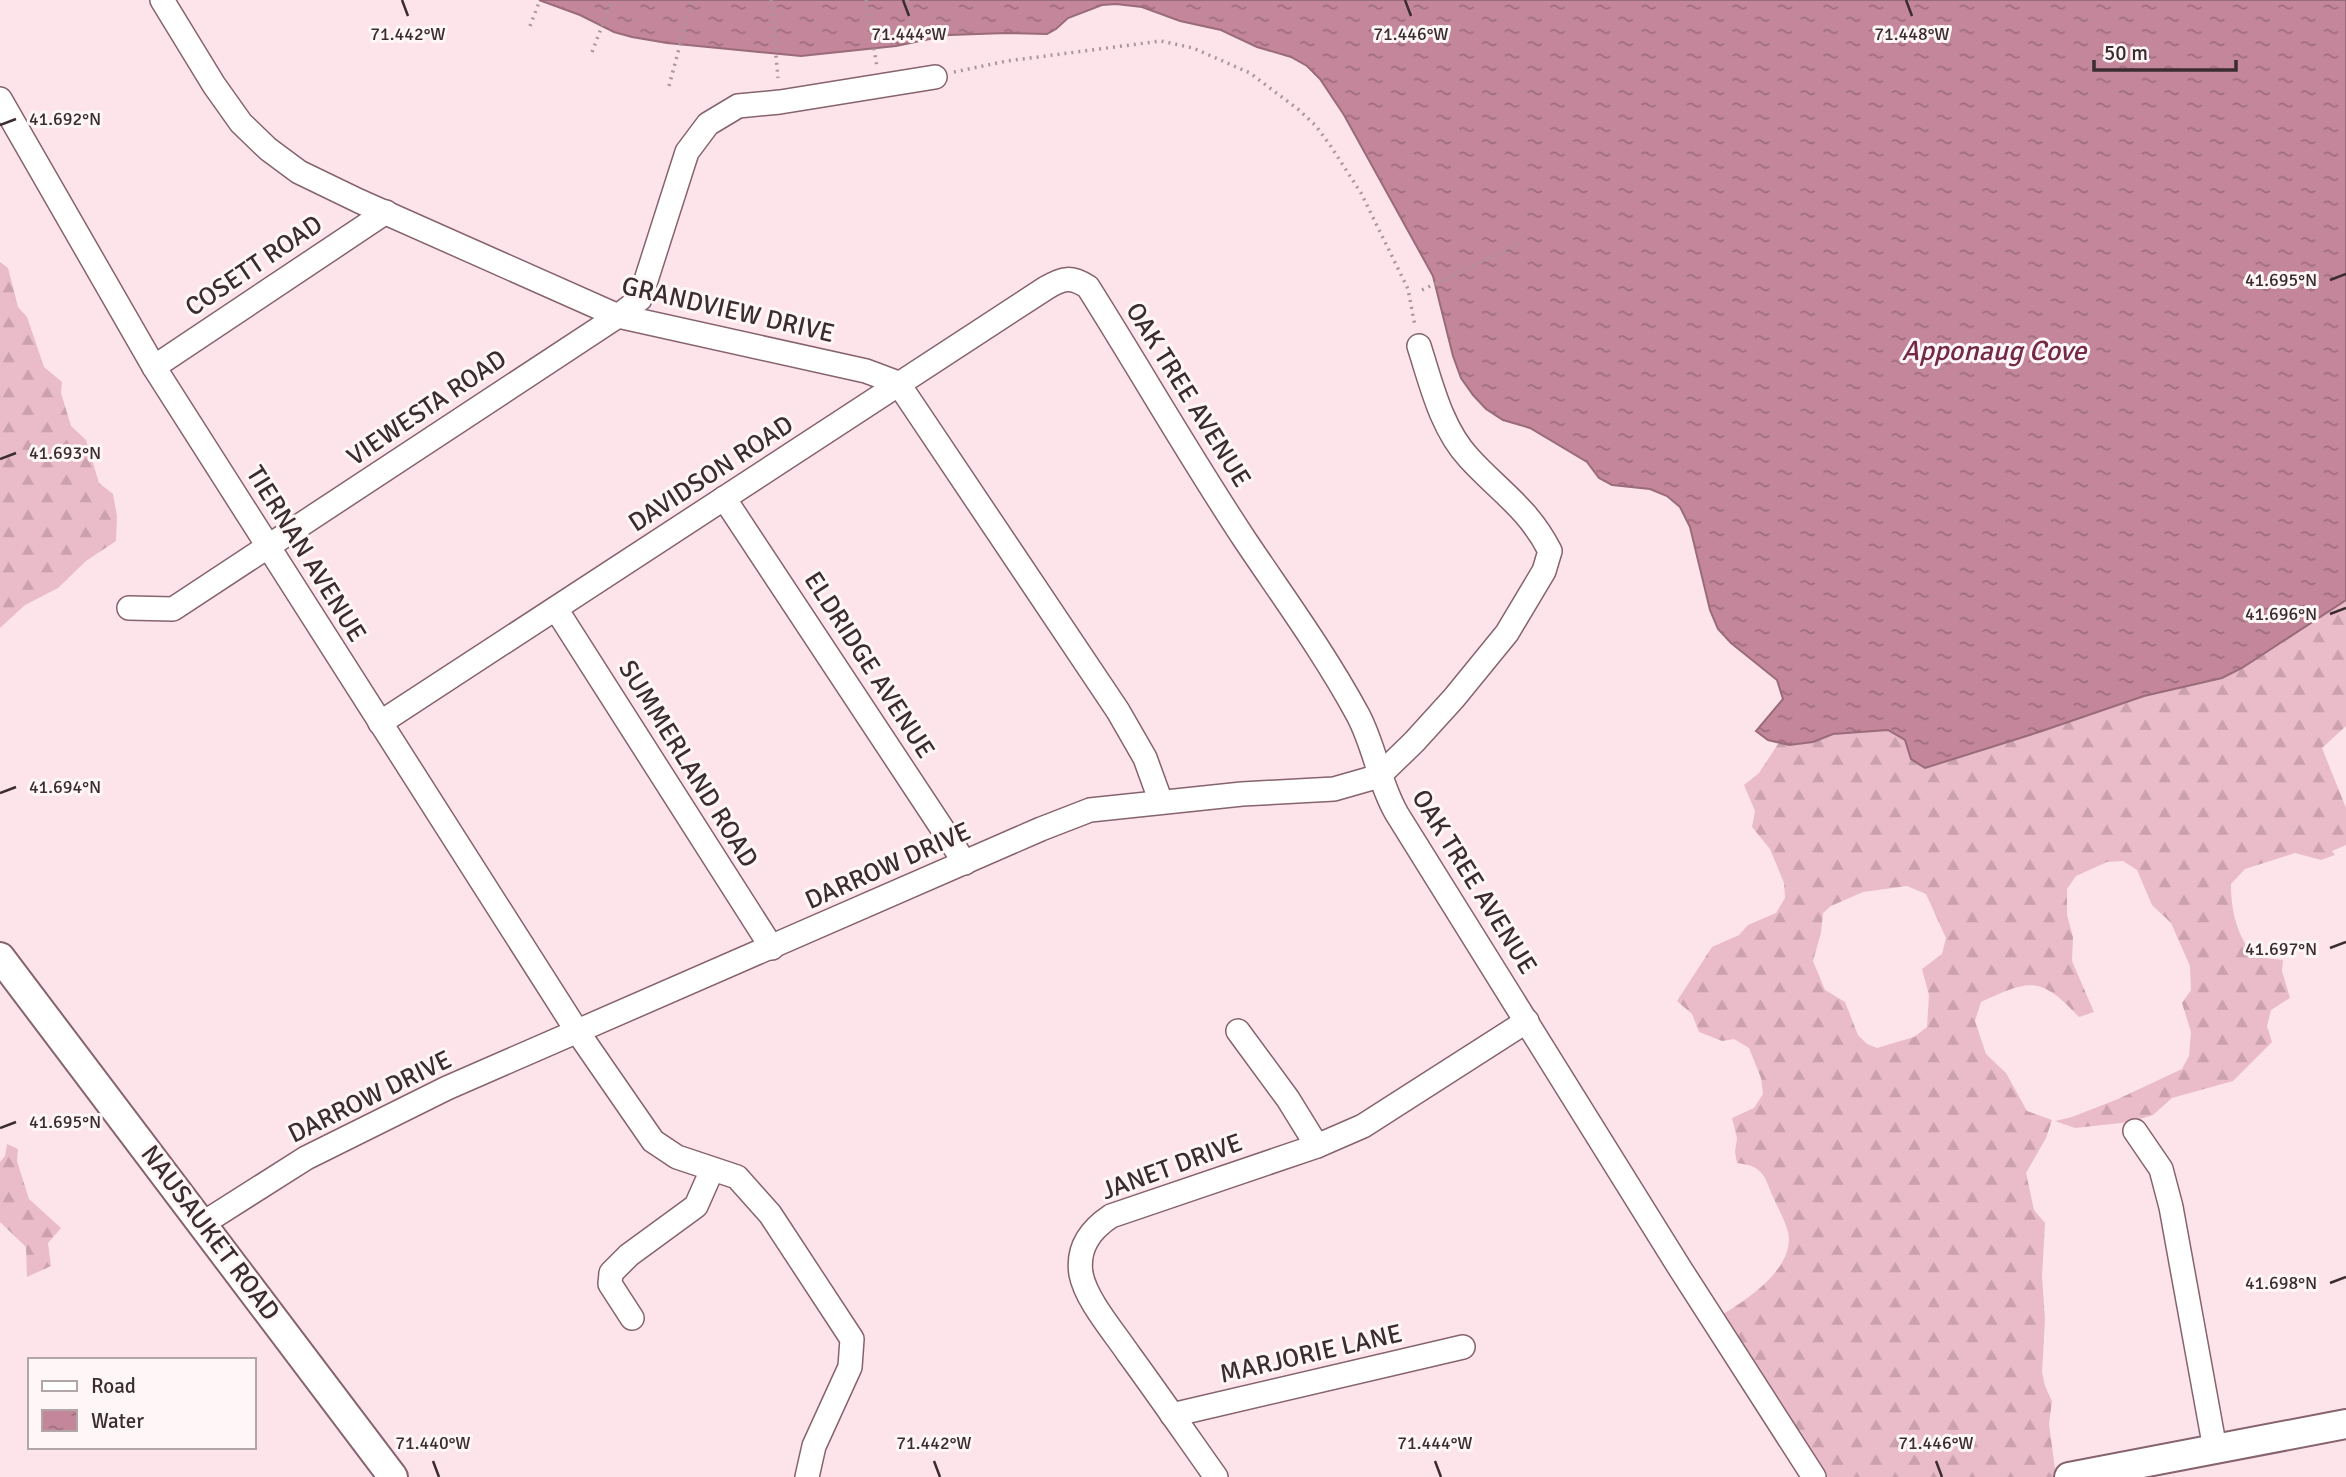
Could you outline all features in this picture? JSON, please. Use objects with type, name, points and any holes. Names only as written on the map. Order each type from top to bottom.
[{"type":"street","name":"GRANDVIEW DRIVE","points":[[162,0],[241,123],[268,149],[299,172],[618,316],[866,371],[898,383]]},
{"type":"street","name":"VIEWESTA ROAD","points":[[129,608],[173,609],[640,299],[687,152],[708,124],[738,106],[780,102],[935,77]]},
{"type":"street","name":"TIERNAN AVENUE","points":[[0,99],[153,367],[577,1031],[653,1141],[677,1157],[737,1177],[770,1214],[852,1339],[850,1367],[814,1446],[807,1477]]},
{"type":"street","name":"COSETT ROAD","points":[[153,367],[386,212]]},
{"type":"street","name":"DAVIDSON ROAD","points":[[380,723],[1046,288],[1059,281],[1076,279]]},
{"type":"street","name":"OAK TREE AVENUE","points":[[1076,279],[1088,286],[1245,541],[1315,642],[1360,718],[1382,772],[1386,795],[1397,814],[1681,1270],[1814,1477]]},
{"type":"street","name":"DARROW DRIVE","points":[[202,1224],[306,1157],[447,1088],[1090,810],[1334,789],[1369,779],[1382,772],[1446,707],[1507,633],[1544,572],[1550,551],[1517,503],[1468,457],[1446,425],[1419,346]]},
{"type":"street","points":[[898,383],[1118,711],[1145,758],[1161,802]]},
{"type":"street","name":"ELDRIDGE AVENUE","points":[[724,498],[965,863]]},
{"type":"street","name":"SUMMERLAND ROAD","points":[[556,610],[772,948]]},
{"type":"street","name":"NAUSAUKET ROAD","points":[[0,957],[393,1477]]},
{"type":"street","name":"JANET DRIVE","points":[[1216,1477],[1086,1289],[1081,1269],[1083,1245],[1089,1234],[1111,1216],[1317,1146],[1363,1126],[1527,1021]]},
{"type":"street","points":[[1238,1031],[1288,1099],[1317,1146]]},
{"type":"street","points":[[2135,1131],[2161,1169],[2171,1207],[2215,1449]]},
{"type":"street","points":[[632,1318],[610,1284],[611,1273],[629,1255],[696,1206],[712,1170]]},
{"type":"street","name":"MARJORIE LANE","points":[[1172,1415],[1463,1347]]},
{"type":"street","points":[[2068,1477],[2346,1424]]},
{"type":"path","points":[[530,26],[540,0]]},
{"type":"path","points":[[592,52],[612,0]]},
{"type":"path","points":[[669,86],[692,0]]},
{"type":"path","points":[[771,0],[778,78]]},
{"type":"path","points":[[866,0],[877,68]]},
{"type":"path","points":[[907,0],[911,30]]},
{"type":"path","points":[[935,77],[1007,61],[1161,41],[1193,48],[1250,73],[1316,126],[1361,193],[1408,289],[1419,346]]},
{"type":"path","points":[[1422,290],[1520,244]]},
{"type":"green space","points":[[0,262],[8,268],[18,307],[27,317],[44,367],[62,382],[61,393],[71,426],[86,440],[99,483],[113,494],[117,516],[116,541],[86,561],[58,588],[25,605],[0,628]]},
{"type":"green space","points":[[2346,600],[2346,726],[2322,748],[2346,808],[2346,845],[2332,851],[2335,855],[2321,860],[2295,853],[2245,869],[2231,884],[2236,923],[2249,949],[2255,957],[2283,960],[2282,971],[2290,998],[2271,1010],[2267,1026],[2272,1042],[2233,1081],[2172,1098],[2153,1115],[2130,1122],[2075,1128],[2055,1121],[2118,1099],[2182,1069],[2189,1056],[2191,1032],[2182,1003],[2191,990],[2190,966],[2171,923],[2152,905],[2137,870],[2123,861],[2107,862],[2076,876],[2067,889],[2067,915],[2073,937],[2072,961],[2094,1012],[2079,1017],[2044,988],[2024,986],[1981,1002],[1975,1021],[1986,1054],[2006,1073],[2027,1111],[2052,1120],[2046,1138],[2026,1173],[2034,1210],[2045,1223],[2042,1372],[2052,1401],[2049,1424],[2056,1477],[1812,1477],[1715,1319],[1765,1284],[1784,1259],[1788,1246],[1787,1228],[1765,1177],[1752,1166],[1737,1163],[1735,1152],[1737,1138],[1732,1118],[1754,1108],[1763,1094],[1761,1078],[1749,1048],[1734,1039],[1722,1041],[1699,1032],[1692,1014],[1677,1001],[1712,947],[1739,935],[1748,925],[1776,913],[1785,898],[1784,883],[1770,849],[1752,827],[1755,811],[1744,785],[1759,773],[1778,744],[1813,742],[1833,734],[1889,730],[1905,740],[1911,759],[1947,762],[2144,696],[2222,678]],"holes":[[[1907,886],[1926,894],[1946,938],[1942,954],[1922,969],[1929,995],[1927,1027],[1914,1037],[1877,1048],[1867,1044],[1858,1035],[1845,1002],[1825,990],[1813,961],[1821,933],[1823,913],[1831,906],[1863,892]]]},
{"type":"green space","points":[[7,1144],[18,1149],[17,1161],[29,1199],[61,1228],[48,1243],[51,1266],[27,1277],[26,1247],[0,1222],[0,1162],[5,1156]]},
{"type":"water","name":"Apponaug Cove","points":[[539,0],[2346,0],[2346,600],[2242,668],[2222,678],[2144,696],[1925,768],[1911,759],[1905,740],[1888,730],[1833,734],[1813,742],[1789,745],[1768,740],[1756,731],[1783,699],[1777,680],[1718,629],[1710,610],[1690,527],[1680,507],[1667,496],[1650,489],[1612,485],[1599,478],[1587,462],[1530,428],[1503,420],[1486,409],[1473,395],[1461,378],[1453,356],[1433,276],[1344,115],[1320,79],[1307,66],[1291,57],[1257,47],[1221,30],[1180,21],[1142,7],[1116,4],[1102,5],[1068,18],[1047,34],[949,35],[896,46],[801,56],[632,37]]}]
